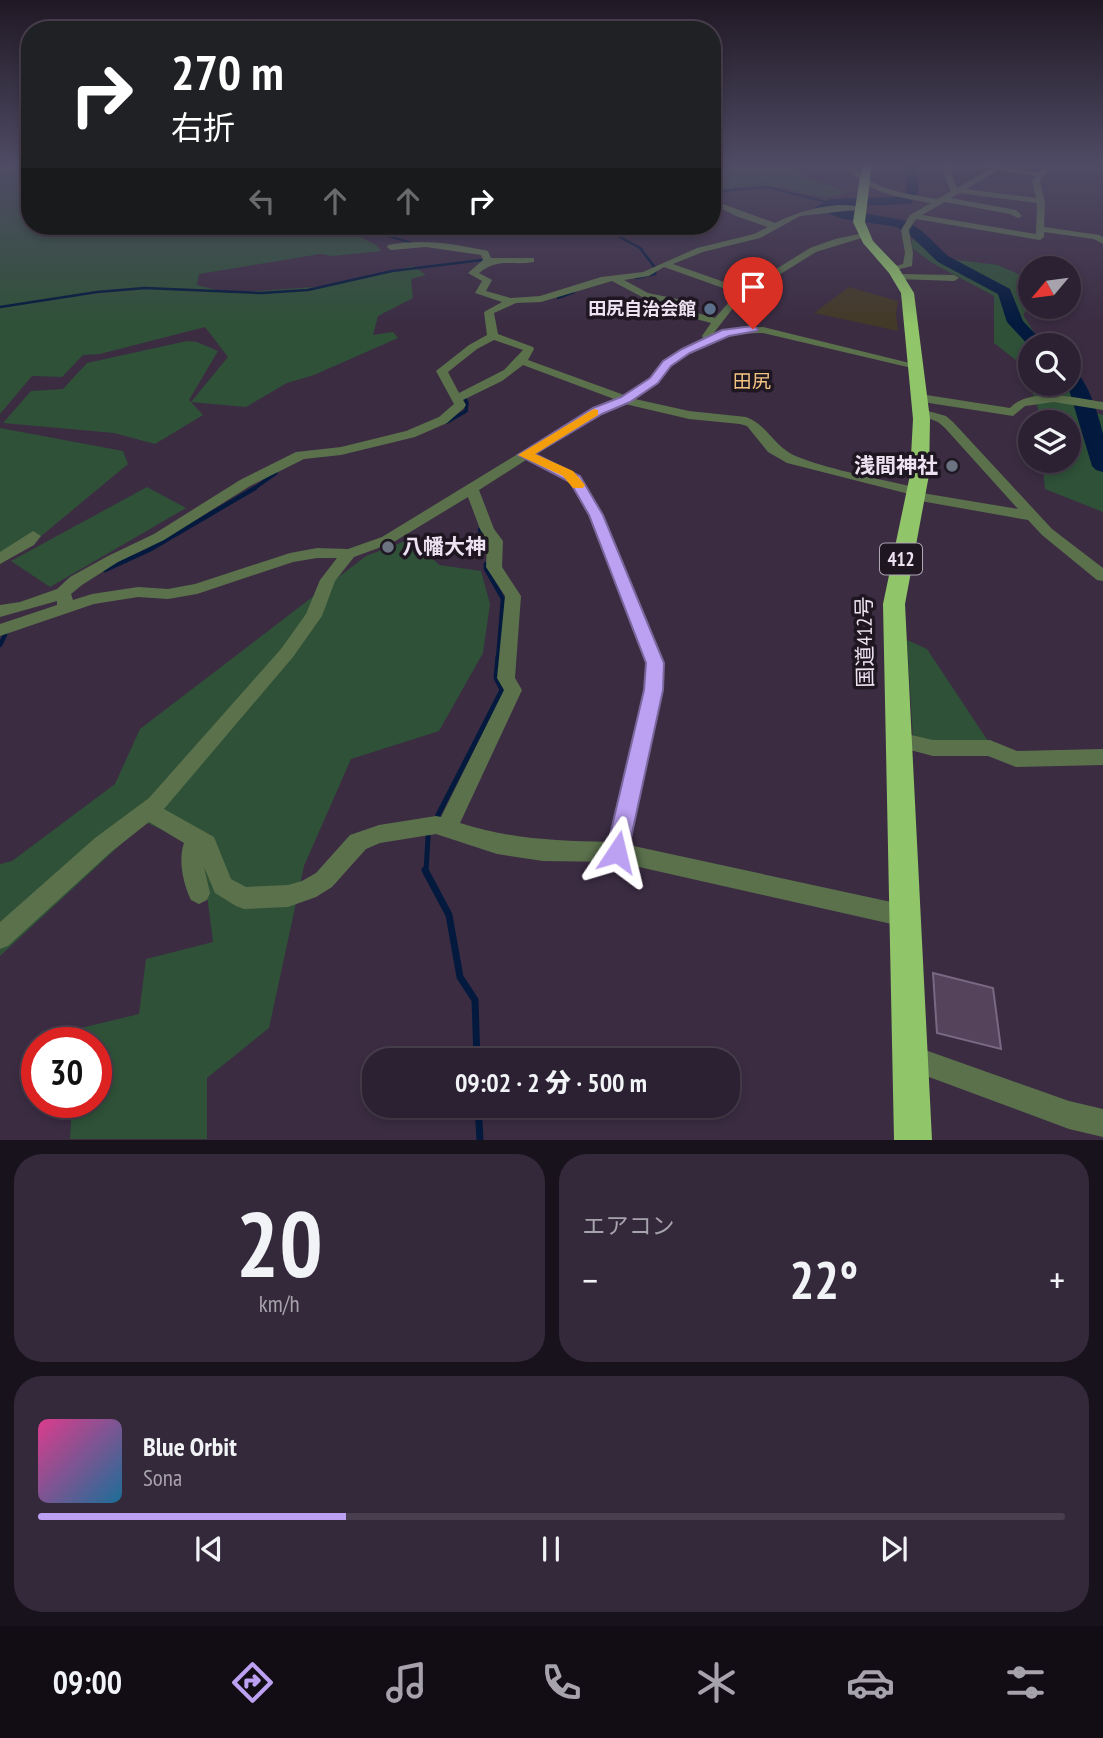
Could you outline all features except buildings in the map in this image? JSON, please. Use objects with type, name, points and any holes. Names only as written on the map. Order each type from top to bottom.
[{"type":"highway","name":"国道412号","points":[[862,217],[898,273],[911,305],[920,405],[921,458],[894,604],[915,1133]]},
{"type":"street","points":[[748,217],[775,226]]},
{"type":"street","points":[[531,260],[518,262],[501,258],[488,261],[474,271],[475,275],[488,282],[480,293],[510,301],[541,299],[615,279],[646,274],[659,266],[716,245],[751,239],[793,217]]},
{"type":"street","points":[[710,340],[707,336],[737,297],[813,250],[838,241],[859,217]]},
{"type":"street","points":[[898,273],[907,266],[909,253],[906,228],[914,217]]},
{"type":"street","points":[[922,217],[1040,237],[1041,217]]},
{"type":"street","points":[[1042,229],[1096,237],[1103,241]]},
{"type":"street","points":[[459,248],[471,240]]},
{"type":"street","points":[[392,246],[459,248],[485,253],[488,261]]},
{"type":"street","points":[[659,266],[745,292]]},
{"type":"street","points":[[898,273],[954,278]]},
{"type":"street","points":[[615,279],[645,295],[682,303],[693,314],[718,322]]},
{"type":"street","points":[[496,337],[489,312],[510,301]]},
{"type":"street","points":[[0,611],[64,600],[138,593],[168,594],[197,589],[309,554],[349,554],[387,540],[597,411],[626,399],[654,380],[675,358],[733,331],[758,329],[916,366]]},
{"type":"street","points":[[8,627],[64,600],[76,581],[113,559],[182,523],[245,483],[301,455],[341,451],[410,434],[455,412],[460,405],[461,396],[442,371],[473,347],[496,337],[529,349],[522,361],[461,396]]},
{"type":"street","points":[[522,361],[626,399],[690,415],[751,423],[773,449],[792,460],[916,494],[1032,516]]},
{"type":"street","points":[[920,405],[1013,412],[1021,403],[1054,398],[1098,405]]},
{"type":"street","points":[[920,405],[949,425],[1065,549],[1103,576]]},
{"type":"street","points":[[525,455],[575,479],[596,515],[655,663],[653,690],[617,852]]},
{"type":"street","points":[[447,827],[513,690],[506,678],[513,596],[494,567],[495,541],[487,529],[471,487]]},
{"type":"street","points":[[0,559],[29,542],[33,536]]},
{"type":"street","points":[[0,938],[103,845],[148,811],[288,653],[314,616],[328,580],[349,554]]},
{"type":"street","points":[[898,740],[933,748],[990,748],[1016,759],[1103,757]]},
{"type":"street","points":[[148,811],[206,844],[223,886],[244,898],[288,896],[318,885],[353,846],[370,837],[436,825],[497,844],[535,850],[617,852],[905,916]]},
{"type":"street","points":[[197,839],[192,846],[191,855],[199,893]]},
{"type":"street","points":[[911,1058],[1069,1115],[1103,1123]]},
{"type":"shaded area","points":[[849,287],[898,301],[898,331],[814,313]]},
{"type":"green space","points":[[0,217],[21,217],[21,235],[357,235],[376,245],[381,251],[333,256],[320,254],[199,274],[197,285],[228,293],[328,286],[413,266],[426,275],[411,279],[413,298],[378,316],[373,335],[393,332],[398,338],[314,375],[287,383],[246,407],[191,402],[228,357],[205,327],[100,354],[83,355],[62,377],[32,376],[0,414]]},
{"type":"green space","points":[[912,239],[949,259],[998,265],[1018,274],[1018,319],[1026,319],[1034,333],[1018,333],[1018,362],[994,343],[994,296],[932,263],[912,248]]},
{"type":"green space","points":[[187,341],[197,342],[218,351],[189,400],[203,415],[155,444],[114,433],[3,423],[31,391],[63,389],[87,363]]},
{"type":"green space","points":[[1033,396],[1080,396],[1095,413],[1103,415],[1103,512],[1045,489],[1043,473],[1081,473],[1081,410],[1039,410]]},
{"type":"green space","points":[[0,428],[123,451],[128,464],[40,537],[0,557]]},
{"type":"green space","points":[[147,487],[186,508],[50,587],[11,561]]},
{"type":"green space","points":[[413,538],[439,565],[481,571],[490,604],[483,653],[439,731],[351,759],[304,866],[269,1028],[207,1078],[207,1139],[70,1139],[71,1118],[112,1118],[112,1027],[85,1027],[139,1014],[146,959],[213,942],[201,848],[145,822],[0,956],[0,864],[12,861],[115,784],[140,729],[366,556]]},
{"type":"green space","points":[[907,640],[927,649],[990,744],[932,745],[913,738]]},
{"type":"waterway","points":[[866,217],[902,224],[917,234],[943,259],[1005,292],[1015,322],[1024,333]]},
{"type":"waterway","points":[[385,235],[412,243]]},
{"type":"waterway","points":[[616,235],[642,249]]},
{"type":"waterway","points":[[636,278],[655,274],[656,269],[640,248]]},
{"type":"waterway","points":[[0,307],[97,292],[145,288],[261,293],[308,290],[392,271],[482,260]]},
{"type":"waterway","points":[[558,298],[574,292]]},
{"type":"waterway","points":[[1080,396],[1103,466]]},
{"type":"waterway","points":[[447,422],[466,411],[467,403],[464,397]]},
{"type":"waterway","points":[[254,489],[276,473]]},
{"type":"waterway","points":[[105,570],[149,550],[254,489]]},
{"type":"waterway","points":[[480,530],[488,543],[487,548]]},
{"type":"waterway","points":[[486,564],[486,569],[503,599],[498,659]]},
{"type":"waterway","points":[[0,645],[5,635]]},
{"type":"waterway","points":[[438,815],[502,690],[496,678],[498,657]]},
{"type":"waterway","points":[[426,872],[428,837]]},
{"type":"waterway","points":[[426,872],[449,915],[460,977],[475,1000],[477,1048]]},
{"type":"waterway","points":[[479,1118],[480,1140]]},
{"type":"slow traffic","points":[[578,485],[568,474],[525,455],[594,413]]},
{"type":"place","name":"田尻自治会館","points":[[710,309]]},
{"type":"place","name":"浅間神社","points":[[952,466]]},
{"type":"place","name":"八幡大神","points":[[388,547]]},
{"type":"district","name":"田尻","points":[[752,381]]},
{"type":"route","points":[[617,852],[653,690],[655,663],[596,515],[575,479],[525,455],[597,411],[626,399],[654,380],[667,364],[686,351],[726,333],[753,329]]}]
